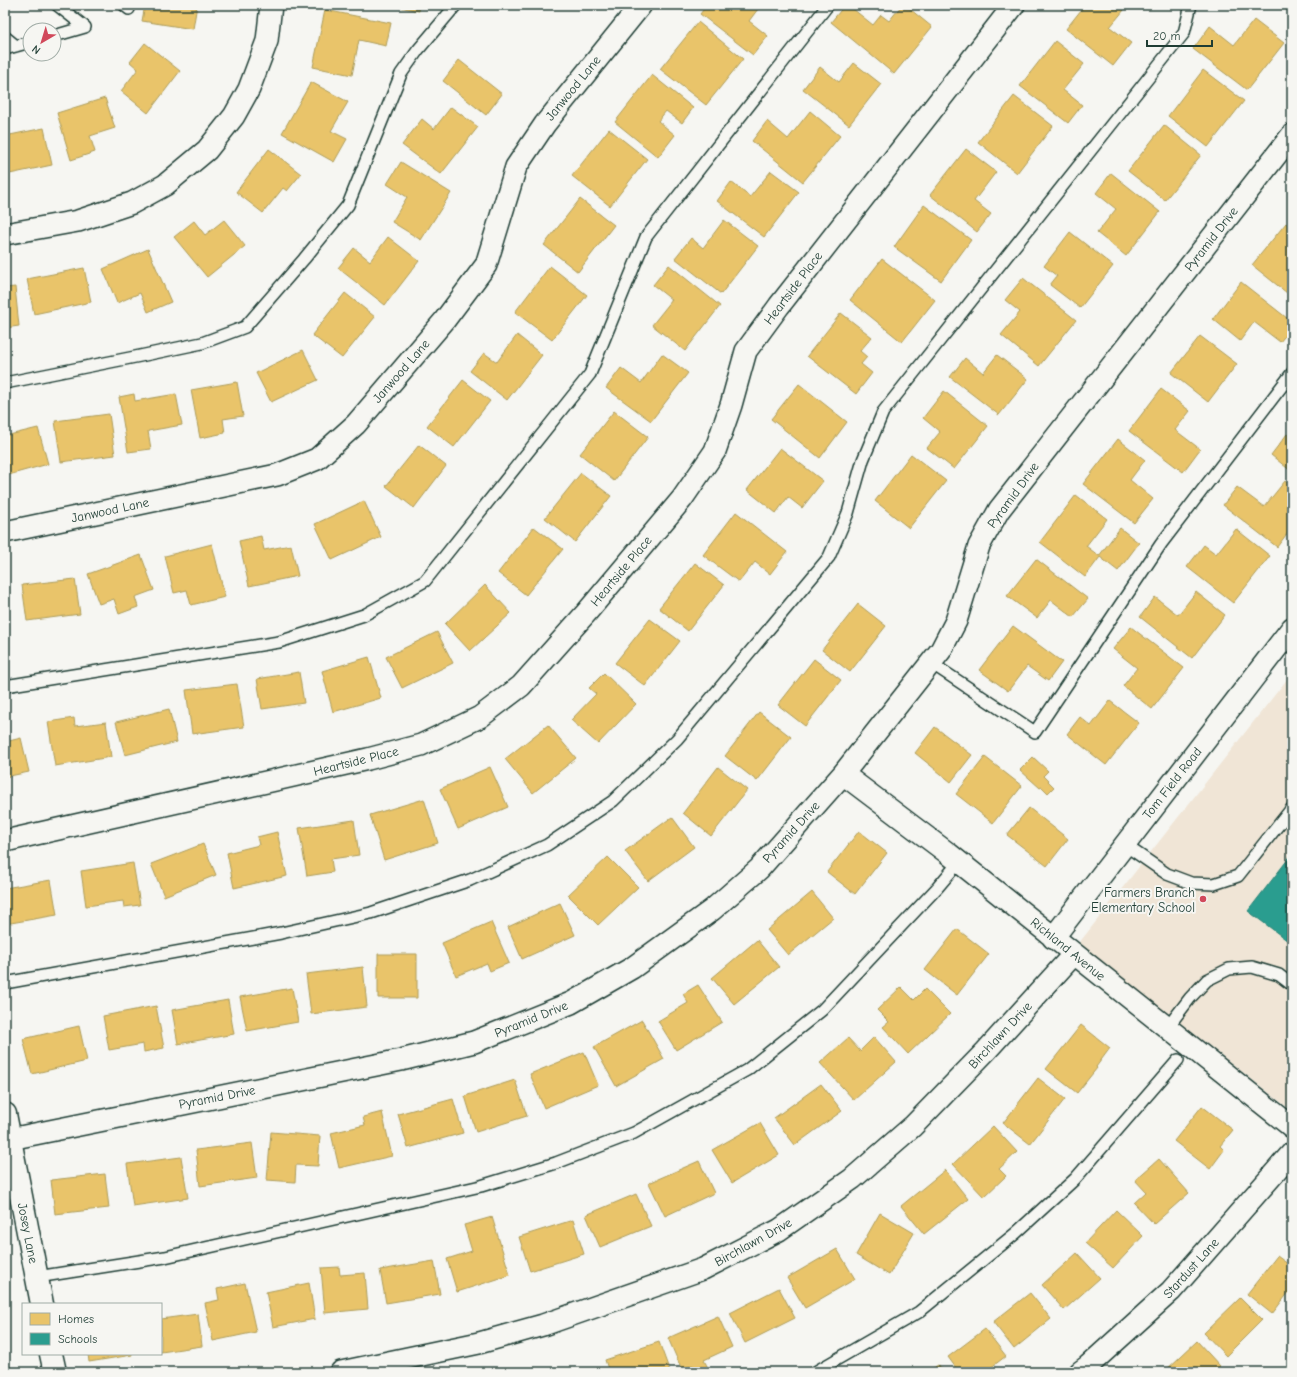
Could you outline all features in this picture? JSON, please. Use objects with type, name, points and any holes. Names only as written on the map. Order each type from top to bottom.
[{"type":"main road","name":"Josey Lane","points":[[5,1114],[8,1139],[42,1303]]},
{"type":"main road","points":[[51,1355],[55,1372]]},
{"type":"street","points":[[5,234],[78,221],[132,203],[165,185],[207,150],[234,116],[249,89],[267,41],[270,5]]},
{"type":"street","name":"Janwood Lane","points":[[5,532],[277,475],[317,459],[356,424],[444,321],[486,265],[516,167],[545,124],[640,5]]},
{"type":"street","name":"Heartside Place","points":[[5,841],[368,759],[421,745],[480,717],[521,686],[587,612],[682,499],[715,451],[731,405],[746,351],[779,306],[1014,5]]},
{"type":"street","name":"Pyramid Drive","points":[[8,1139],[401,1060],[474,1042],[571,1003],[632,968],[712,910],[759,869],[843,774],[941,650],[956,621],[978,546],[999,510],[1292,135]]},
{"type":"street","name":"Tom Field Road","points":[[1053,938],[1124,845],[1289,639]]},
{"type":"street","name":"Richland Avenue","points":[[843,774],[959,862],[1292,1127]]},
{"type":"street","name":"Birchlawn Drive","points":[[342,1372],[479,1343],[543,1325],[703,1269],[779,1230],[852,1179],[913,1126],[986,1051],[1074,954]]},
{"type":"street","name":"Stardust Lane","points":[[1080,1372],[1171,1291],[1292,1153]]},
{"type":"lane","points":[[57,5],[85,27],[62,34]]},
{"type":"lane","points":[[5,383],[202,343],[245,326],[304,259],[348,205],[401,74],[418,50],[456,5]]},
{"type":"lane","points":[[5,686],[279,642],[364,615],[425,581],[590,374],[646,237],[828,5]]},
{"type":"lane","points":[[5,983],[281,933],[371,913],[470,880],[547,845],[613,801],[677,739],[829,557],[848,513],[863,460],[883,412],[1184,33],[1191,5]]},
{"type":"lane","points":[[5,37],[16,46]]},
{"type":"lane","points":[[5,49],[22,44]]},
{"type":"lane","points":[[931,663],[1035,732],[1161,544],[1292,373]]},
{"type":"lane","points":[[1124,845],[1167,874],[1191,882],[1214,884],[1238,876],[1292,808]]},
{"type":"lane","points":[[37,1277],[165,1257],[481,1186],[556,1163],[634,1132],[746,1070],[822,1010],[937,888],[959,862]]},
{"type":"lane","points":[[1167,1028],[1190,998],[1207,980],[1229,968],[1252,967],[1279,975],[1292,985]]},
{"type":"lane","points":[[815,1372],[919,1312],[1016,1233],[1075,1179],[1178,1060]]},
{"type":"shaded area","name":"Farmers Branch Elementary School","points":[[1292,673],[1292,1111],[1079,943]]},
{"type":"building: Homes","points":[[145,5],[197,5],[193,29],[142,21]]},
{"type":"building: Homes","points":[[390,5],[420,5],[419,11]]},
{"type":"building: Homes","points":[[707,5],[761,5],[749,21],[768,36],[753,55],[700,14]]},
{"type":"building: Homes","points":[[845,5],[848,5],[873,25],[881,15],[889,21],[902,5],[905,5],[932,27],[894,74],[831,22]]},
{"type":"building: Homes","points":[[1085,5],[1118,5],[1124,10],[1110,27],[1131,43],[1113,66],[1066,29]]},
{"type":"building: Homes","points":[[325,10],[391,23],[386,46],[359,40],[352,75],[313,67]]},
{"type":"building: Homes","points":[[1254,20],[1284,43],[1247,90],[1193,49],[1210,26],[1234,45]]},
{"type":"building: Homes","points":[[698,22],[743,59],[706,105],[660,69]]},
{"type":"building: Homes","points":[[1055,41],[1084,64],[1063,90],[1082,105],[1068,123],[1020,86]]},
{"type":"building: Homes","points":[[145,43],[180,71],[148,113],[121,91],[138,69],[130,62]]},
{"type":"building: Homes","points":[[459,60],[502,94],[486,115],[443,81]]},
{"type":"building: Homes","points":[[854,63],[881,84],[849,125],[803,89],[820,67],[839,82]]},
{"type":"building: Homes","points":[[1203,70],[1244,101],[1208,147],[1168,116]]},
{"type":"building: Homes","points":[[652,75],[693,108],[682,123],[666,111],[658,121],[675,135],[658,157],[615,122]]},
{"type":"building: Homes","points":[[311,82],[348,102],[331,131],[347,139],[334,162],[282,133]]},
{"type":"building: Homes","points":[[1014,96],[1053,126],[1017,173],[978,142]]},
{"type":"building: Homes","points":[[105,98],[115,128],[90,136],[95,152],[71,160],[57,113]]},
{"type":"building: Homes","points":[[451,107],[478,127],[441,174],[402,145],[422,119],[434,129]]},
{"type":"building: Homes","points":[[810,111],[840,136],[803,182],[752,141],[767,121],[788,139]]},
{"type":"building: Homes","points":[[1164,125],[1201,155],[1165,200],[1128,171]]},
{"type":"building: Homes","points":[[44,128],[52,165],[5,175],[5,136]]},
{"type":"building: Homes","points":[[609,129],[647,159],[610,206],[572,176]]},
{"type":"building: Homes","points":[[269,149],[301,174],[287,191],[283,188],[263,213],[236,192]]},
{"type":"building: Homes","points":[[966,149],[996,172],[974,201],[991,214],[977,232],[930,195]]},
{"type":"building: Homes","points":[[401,162],[451,193],[421,240],[392,222],[407,197],[387,184]]},
{"type":"building: Homes","points":[[771,171],[799,192],[764,237],[717,201],[731,182],[750,197]]},
{"type":"building: Homes","points":[[1111,173],[1160,212],[1126,256],[1097,233],[1116,209],[1096,193]]},
{"type":"building: Homes","points":[[580,199],[614,225],[578,272],[544,245]]},
{"type":"building: Homes","points":[[924,205],[971,240],[941,281],[894,247]]},
{"type":"building: Homes","points":[[224,220],[245,246],[207,277],[174,237],[194,221],[205,235]]},
{"type":"building: Homes","points":[[724,220],[758,246],[721,294],[675,258],[691,238],[703,248]]},
{"type":"building: Homes","points":[[1286,223],[1292,228],[1292,297],[1252,265]]},
{"type":"building: Homes","points":[[1070,232],[1113,266],[1080,308],[1050,285],[1057,276],[1044,266]]},
{"type":"building: Homes","points":[[388,237],[419,261],[385,305],[338,268],[354,248],[370,261]]},
{"type":"building: Homes","points":[[148,249],[171,302],[148,312],[140,293],[117,303],[103,269]]},
{"type":"building: Homes","points":[[882,259],[935,300],[902,342],[850,300]]},
{"type":"building: Homes","points":[[669,265],[720,306],[685,351],[652,325],[672,300],[653,285]]},
{"type":"building: Homes","points":[[550,266],[587,295],[552,340],[515,312]]},
{"type":"building: Homes","points":[[84,268],[91,302],[34,314],[27,279]]},
{"type":"building: Homes","points":[[1023,278],[1076,320],[1039,366],[1001,335],[1020,312],[1005,300]]},
{"type":"building: Homes","points":[[1241,282],[1292,322],[1292,327],[1280,342],[1254,322],[1240,341],[1213,319]]},
{"type":"building: Homes","points":[[15,287],[19,326],[5,328],[5,288]]},
{"type":"building: Homes","points":[[345,293],[375,317],[342,358],[312,335]]},
{"type":"building: Homes","points":[[841,313],[872,337],[860,351],[867,357],[861,364],[872,373],[856,394],[807,356]]},
{"type":"building: Homes","points":[[517,335],[542,355],[507,400],[470,371],[484,353],[497,362]]},
{"type":"building: Homes","points":[[1200,336],[1237,364],[1208,402],[1171,373]]},
{"type":"building: Homes","points":[[303,350],[318,380],[271,402],[256,373]]},
{"type":"building: Homes","points":[[662,354],[688,373],[651,421],[606,388],[621,368],[641,383]]},
{"type":"building: Homes","points":[[997,355],[1028,379],[999,415],[950,377],[965,358],[983,373]]},
{"type":"building: Homes","points":[[463,380],[490,401],[454,447],[427,426]]},
{"type":"building: Homes","points":[[237,382],[243,416],[223,419],[225,433],[200,438],[191,390]]},
{"type":"building: Homes","points":[[799,384],[847,422],[820,458],[771,419]]},
{"type":"building: Homes","points":[[1161,389],[1190,411],[1175,430],[1200,449],[1183,472],[1129,431]]},
{"type":"building: Homes","points":[[944,391],[988,426],[954,469],[927,448],[940,432],[923,418]]},
{"type":"building: Homes","points":[[134,394],[135,401],[176,394],[182,425],[148,431],[151,449],[128,452],[119,397]]},
{"type":"building: Homes","points":[[614,411],[648,437],[614,481],[580,454]]},
{"type":"building: Homes","points":[[109,414],[115,455],[61,462],[55,421]]},
{"type":"building: Homes","points":[[38,428],[48,464],[5,476],[5,436]]},
{"type":"building: Homes","points":[[1287,434],[1292,438],[1292,472],[1271,455]]},
{"type":"building: Homes","points":[[1118,439],[1145,460],[1130,480],[1153,499],[1134,523],[1083,484]]},
{"type":"building: Homes","points":[[419,445],[446,466],[414,508],[386,486]]},
{"type":"building: Homes","points":[[780,448],[823,481],[802,508],[788,497],[776,513],[747,490]]},
{"type":"building: Homes","points":[[911,454],[946,481],[909,528],[875,501]]},
{"type":"building: Homes","points":[[581,473],[611,496],[575,542],[545,518]]},
{"type":"building: Homes","points":[[1285,481],[1292,487],[1292,527],[1277,547],[1223,505],[1237,487],[1264,507]]},
{"type":"building: Homes","points":[[1076,495],[1107,519],[1086,546],[1099,556],[1120,528],[1139,543],[1118,571],[1100,557],[1085,577],[1040,542]]},
{"type":"building: Homes","points":[[364,501],[381,537],[332,560],[315,524]]},
{"type":"building: Homes","points":[[736,512],[787,552],[770,574],[755,562],[739,582],[703,555]]},
{"type":"building: Homes","points":[[534,527],[563,549],[526,595],[498,573]]},
{"type":"building: Homes","points":[[1236,529],[1270,556],[1233,603],[1187,567],[1204,545],[1216,554]]},
{"type":"building: Homes","points":[[261,536],[264,550],[291,545],[298,576],[249,586],[239,541]]},
{"type":"building: Homes","points":[[212,544],[225,597],[191,605],[187,590],[174,593],[165,556]]},
{"type":"building: Homes","points":[[141,555],[154,590],[135,597],[138,607],[119,614],[114,599],[99,604],[88,574]]},
{"type":"building: Homes","points":[[1036,559],[1088,599],[1073,617],[1051,600],[1037,618],[1007,596]]},
{"type":"building: Homes","points":[[695,563],[724,585],[688,631],[659,608]]},
{"type":"building: Homes","points":[[75,579],[80,614],[27,621],[22,585]]},
{"type":"building: Homes","points":[[485,585],[511,613],[470,651],[445,624]]},
{"type":"building: Homes","points":[[1196,592],[1225,615],[1192,658],[1140,617],[1155,597],[1178,615]]},
{"type":"building: Homes","points":[[858,604],[886,626],[850,672],[822,650]]},
{"type":"building: Homes","points":[[650,619],[680,641],[645,686],[615,663]]},
{"type":"building: Homes","points":[[1013,626],[1062,662],[1048,681],[1027,666],[1008,691],[979,670]]},
{"type":"building: Homes","points":[[1131,627],[1184,668],[1152,709],[1123,686],[1137,668],[1113,649]]},
{"type":"building: Homes","points":[[437,632],[453,663],[402,688],[386,657]]},
{"type":"building: Homes","points":[[369,657],[381,698],[333,712],[322,671]]},
{"type":"building: Homes","points":[[814,659],[841,680],[805,726],[778,705]]},
{"type":"building: Homes","points":[[299,672],[304,703],[262,709],[257,679]]},
{"type":"building: Homes","points":[[604,673],[636,704],[598,744],[571,720],[596,694],[589,688]]},
{"type":"building: Homes","points":[[237,684],[244,727],[192,734],[186,690]]},
{"type":"building: Homes","points":[[1110,701],[1139,723],[1106,765],[1067,734],[1080,717],[1091,726]]},
{"type":"building: Homes","points":[[169,709],[177,742],[125,755],[116,722]]},
{"type":"building: Homes","points":[[759,712],[791,737],[757,781],[725,756]]},
{"type":"building: Homes","points":[[74,718],[75,726],[106,722],[111,757],[55,766],[48,722]]},
{"type":"building: Homes","points":[[548,725],[576,758],[533,793],[505,759]]},
{"type":"building: Homes","points":[[935,727],[972,755],[951,782],[915,753]]},
{"type":"building: Homes","points":[[21,738],[29,772],[5,777],[5,742]]},
{"type":"building: Homes","points":[[985,757],[1022,786],[993,823],[956,794]]},
{"type":"building: Homes","points":[[1033,757],[1048,771],[1043,776],[1054,787],[1048,793],[1042,787],[1040,788],[1020,770]]},
{"type":"building: Homes","points":[[490,767],[508,807],[458,829],[440,789]]},
{"type":"building: Homes","points":[[718,767],[747,790],[711,836],[683,813]]},
{"type":"building: Homes","points":[[424,799],[438,843],[384,860],[370,815]]},
{"type":"building: Homes","points":[[1029,808],[1068,839],[1047,866],[1007,835]]},
{"type":"building: Homes","points":[[672,817],[694,847],[648,881],[625,851]]},
{"type":"building: Homes","points":[[354,820],[359,855],[331,859],[333,872],[307,876],[299,828]]},
{"type":"building: Homes","points":[[859,831],[887,853],[855,894],[827,872]]},
{"type":"building: Homes","points":[[277,832],[287,876],[234,888],[227,853],[259,845],[257,837]]},
{"type":"building: Homes","points":[[203,844],[216,875],[164,896],[151,864]]},
{"type":"building: Homes","points":[[608,857],[638,887],[598,925],[568,895]]},
{"type":"building: Homes","points":[[133,863],[140,905],[124,907],[123,901],[86,906],[81,871]]},
{"type":"building: Homes","points":[[51,880],[57,915],[5,924],[5,888]]},
{"type":"building: Homes","points":[[812,892],[833,918],[788,955],[767,930]]},
{"type":"building: Homes","points":[[560,903],[575,935],[522,959],[508,927]]},
{"type":"building: Homes","points":[[491,922],[509,963],[490,971],[487,963],[456,976],[442,943]]},
{"type":"building: Homes","points":[[957,929],[989,954],[957,995],[925,970]]},
{"type":"building: Homes","points":[[757,940],[779,967],[734,1004],[712,978]]},
{"type":"building: Homes","points":[[378,954],[417,954],[417,998],[378,998]]},
{"type":"building: Homes","points":[[363,967],[367,1007],[311,1014],[306,974]]},
{"type":"building: Homes","points":[[698,985],[722,1022],[676,1050],[658,1021],[688,1003],[683,994]]},
{"type":"building: Homes","points":[[901,987],[914,1000],[925,989],[950,1014],[908,1054],[883,1027],[889,1022],[877,1010]]},
{"type":"building: Homes","points":[[292,988],[298,1022],[247,1031],[240,997]]},
{"type":"building: Homes","points":[[228,1000],[234,1034],[178,1044],[172,1010]]},
{"type":"building: Homes","points":[[156,1006],[164,1048],[144,1052],[143,1044],[109,1050],[103,1016]]},
{"type":"building: Homes","points":[[642,1020],[664,1059],[616,1086],[594,1047]]},
{"type":"building: Homes","points":[[1081,1025],[1110,1048],[1096,1067],[1097,1068],[1077,1093],[1046,1069]]},
{"type":"building: Homes","points":[[79,1026],[87,1061],[32,1074],[23,1039]]},
{"type":"building: Homes","points":[[874,1037],[896,1062],[854,1100],[820,1063],[848,1038],[860,1051]]},
{"type":"building: Homes","points":[[584,1052],[598,1085],[544,1108],[530,1074]]},
{"type":"building: Homes","points":[[1038,1078],[1065,1099],[1030,1144],[1003,1123]]},
{"type":"building: Homes","points":[[515,1080],[527,1116],[476,1132],[465,1096]]},
{"type":"building: Homes","points":[[821,1084],[842,1111],[795,1145],[774,1118]]},
{"type":"building: Homes","points":[[453,1099],[463,1133],[408,1148],[398,1114]]},
{"type":"building: Homes","points":[[1202,1106],[1233,1130],[1220,1146],[1224,1150],[1210,1169],[1174,1141]]},
{"type":"building: Homes","points":[[382,1112],[392,1156],[339,1168],[331,1133],[365,1125],[363,1117]]},
{"type":"building: Homes","points":[[760,1123],[779,1155],[732,1183],[712,1150]]},
{"type":"building: Homes","points":[[993,1126],[1017,1152],[999,1169],[1006,1176],[984,1197],[953,1164]]},
{"type":"building: Homes","points":[[271,1132],[320,1136],[318,1166],[296,1165],[295,1182],[267,1180]]},
{"type":"building: Homes","points":[[252,1143],[257,1178],[200,1186],[196,1150]]},
{"type":"building: Homes","points":[[181,1157],[188,1198],[133,1206],[127,1164]]},
{"type":"building: Homes","points":[[1159,1159],[1189,1193],[1154,1224],[1134,1203],[1146,1192],[1135,1180]]},
{"type":"building: Homes","points":[[699,1161],[714,1193],[665,1216],[649,1183]]},
{"type":"building: Homes","points":[[945,1170],[968,1199],[924,1234],[901,1206]]},
{"type":"building: Homes","points":[[105,1174],[109,1208],[55,1214],[51,1180]]},
{"type":"building: Homes","points":[[636,1194],[651,1226],[600,1247],[586,1215]]},
{"type":"building: Homes","points":[[1116,1210],[1143,1236],[1113,1268],[1085,1243]]},
{"type":"building: Homes","points":[[880,1213],[914,1233],[889,1275],[856,1255]]},
{"type":"building: Homes","points":[[492,1217],[510,1275],[457,1292],[447,1259],[472,1251],[464,1225]]},
{"type":"building: Homes","points":[[573,1220],[584,1254],[530,1271],[519,1237]]},
{"type":"building: Homes","points":[[837,1249],[855,1279],[805,1308],[787,1278]]},
{"type":"building: Homes","points":[[1077,1253],[1100,1278],[1064,1310],[1042,1285]]},
{"type":"building: Homes","points":[[1277,1256],[1292,1267],[1292,1288],[1272,1314],[1247,1294]]},
{"type":"building: Homes","points":[[434,1261],[440,1294],[386,1303],[380,1270]]},
{"type":"building: Homes","points":[[339,1267],[340,1275],[365,1273],[368,1309],[325,1313],[321,1268]]},
{"type":"building: Homes","points":[[245,1283],[256,1332],[213,1341],[205,1303],[219,1300],[217,1289]]},
{"type":"building: Homes","points":[[309,1283],[315,1319],[273,1327],[266,1292]]},
{"type":"building: Homes","points":[[779,1288],[795,1318],[745,1343],[730,1313]]},
{"type":"building: Homes","points":[[1030,1293],[1051,1319],[1014,1349],[993,1322]]},
{"type":"building: Homes","points":[[1240,1298],[1262,1320],[1226,1356],[1204,1333]]},
{"type":"building: Homes","points":[[198,1314],[202,1346],[162,1352],[162,1319]]},
{"type":"building: Homes","points":[[718,1316],[732,1347],[704,1360],[710,1372],[696,1372],[693,1365],[682,1370],[668,1338]]},
{"type":"building: Homes","points":[[985,1329],[1006,1356],[985,1372],[959,1372],[948,1357]]},
{"type":"building: Homes","points":[[1197,1341],[1220,1366],[1213,1372],[1164,1372]]},
{"type":"building: Homes","points":[[659,1342],[670,1372],[609,1372],[605,1360]]},
{"type":"building: Homes","points":[[88,1355],[132,1355],[89,1362]]},
{"type":"building: Homes","points":[[938,1365],[943,1372],[928,1372]]},
{"type":"building: Schools","points":[[1292,854],[1292,944],[1248,911]]},
{"type":"place","name":"Farmers Branch Elementary School","points":[[1203,899]]}]
